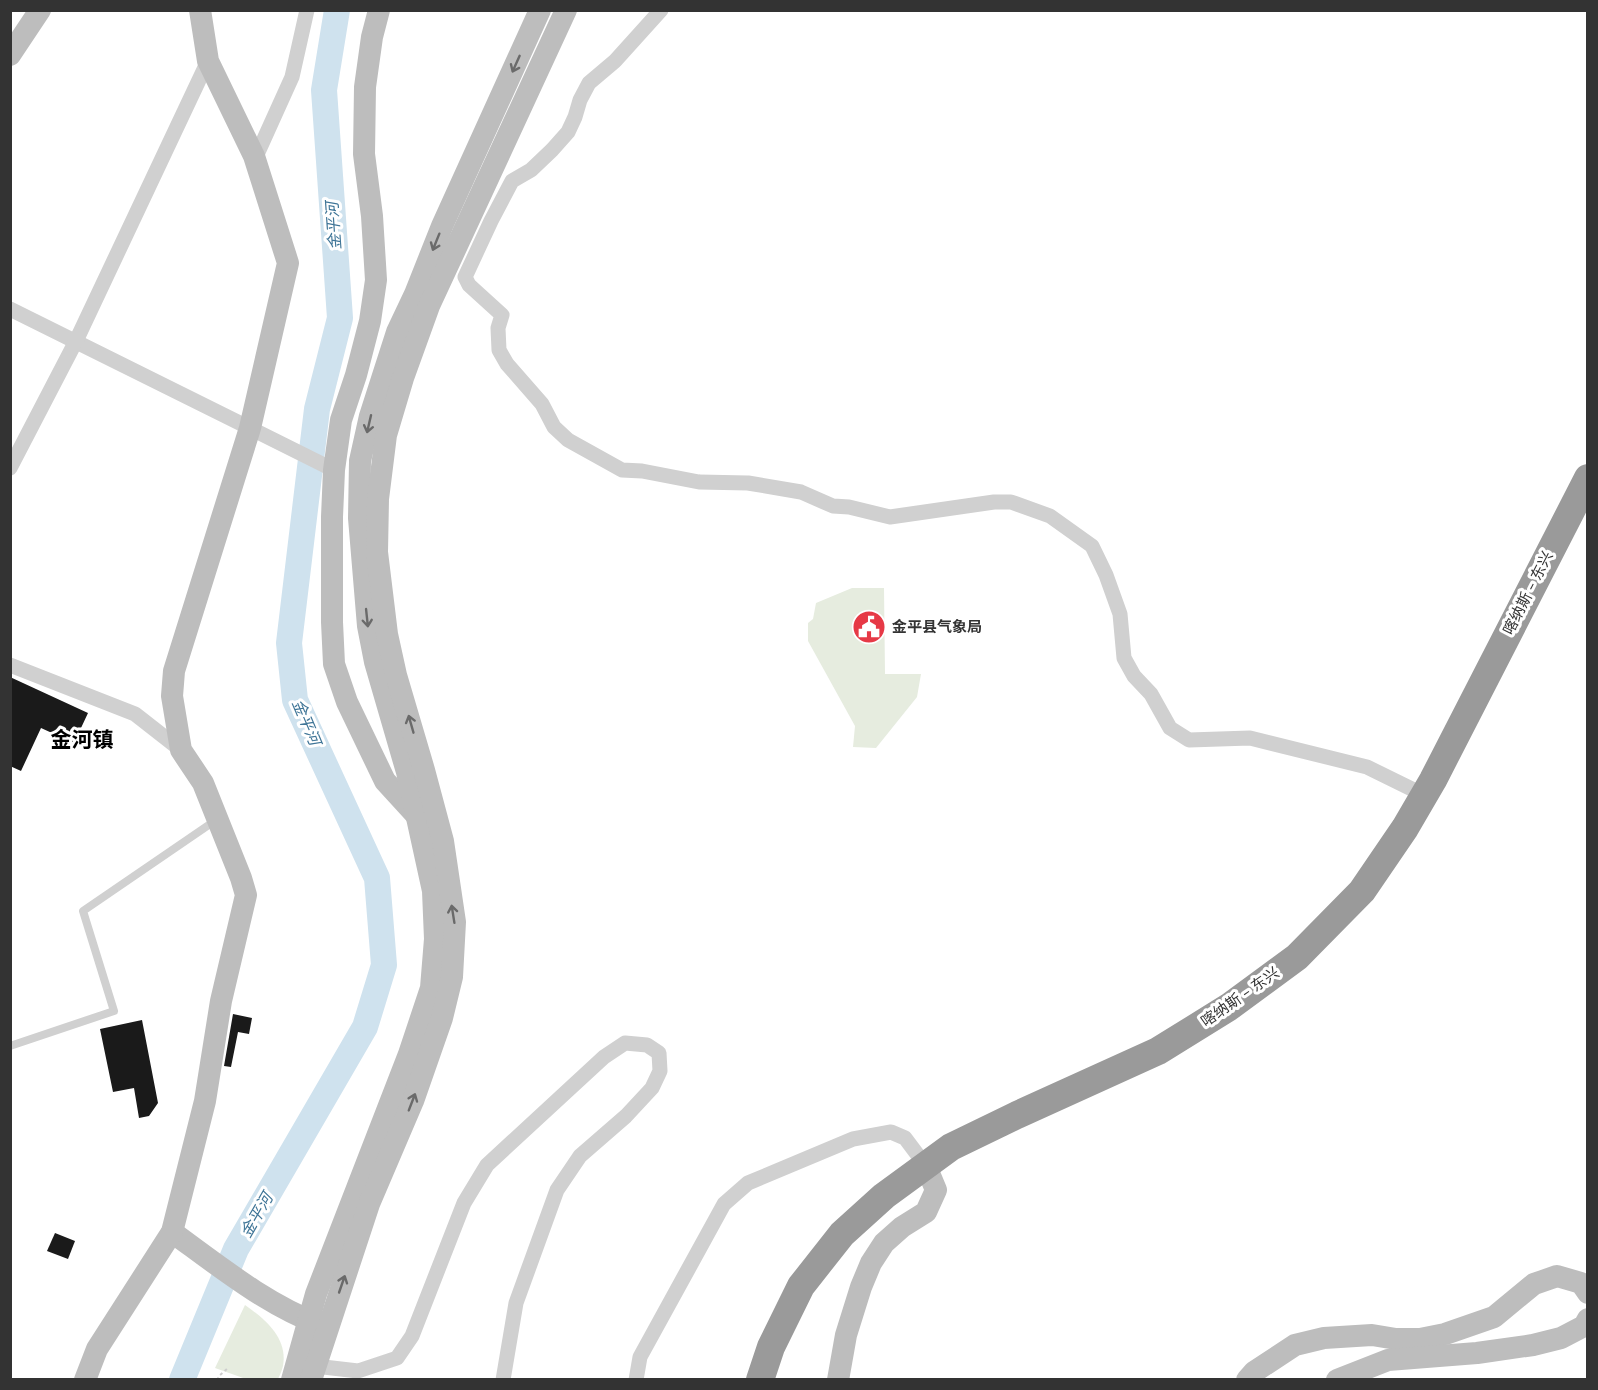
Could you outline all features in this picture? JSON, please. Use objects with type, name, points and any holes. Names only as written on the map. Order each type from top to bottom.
[{"type":"highway","name":"喀纳斯 - 东兴","points":[[760,1380],[771,1347],[801,1286],[842,1234],[884,1196],[951,1147],[1158,1051],[1229,1007],[1298,957],[1362,891],[1405,828],[1424,795],[1587,478]]},
{"type":"street","points":[[10,55],[40,10]]},
{"type":"street","points":[[181,750],[172,696],[174,671],[250,428],[288,263],[255,159],[208,60],[200,10]]},
{"type":"street","points":[[255,159],[291,77],[307,10]]},
{"type":"street","points":[[379,10],[372,37],[365,87],[364,154],[372,216],[376,279],[370,321],[341,420],[334,470],[332,517],[334,664],[347,702],[385,781],[443,842]]},
{"type":"street","points":[[292,1380],[316,1294],[409,1054],[431,988],[435,939],[433,891],[417,816],[407,772],[375,662],[368,626],[359,518],[360,461],[370,416],[397,332],[442,226],[540,10]]},
{"type":"street","points":[[455,273],[566,10]]},
{"type":"street","points":[[503,1380],[516,1303],[557,1190],[580,1156],[626,1116],[652,1088],[660,1071],[659,1053],[647,1045],[625,1043],[604,1057],[487,1165],[464,1203],[412,1336],[397,1358],[358,1371],[313,1373],[369,1204],[413,1101],[441,1018],[452,977],[455,922],[443,842],[396,675],[387,634],[377,552],[378,499],[387,435],[406,368],[429,306],[455,273],[512,181],[531,170],[568,132],[589,83],[615,61],[661,10]]},
{"type":"street","points":[[10,468],[76,341],[208,60]]},
{"type":"street","points":[[455,273],[502,315],[498,328],[499,350],[507,364],[542,404],[554,427],[568,440],[622,470],[642,471],[699,482],[759,484],[801,492],[833,506],[849,507],[890,517],[994,502],[1011,502],[1050,516],[1092,546],[1106,575],[1120,614],[1124,658],[1134,676],[1151,694],[1170,728],[1189,740],[1250,738],[1356,764],[1367,767],[1424,795]]},
{"type":"street","points":[[10,309],[334,470]]},
{"type":"street","points":[[10,665],[135,714],[181,750],[203,783],[246,895],[221,1001],[181,1238],[97,1349],[85,1380]]},
{"type":"street","points":[[636,1380],[640,1357],[724,1204],[748,1184],[853,1139],[891,1132],[905,1138],[926,1166],[936,1190],[926,1212],[902,1227],[884,1243],[871,1263],[846,1335],[838,1380]]},
{"type":"street","points":[[181,1238],[260,1295],[305,1319],[328,1328]]},
{"type":"street","points":[[1246,1380],[1254,1372],[1295,1345],[1324,1338],[1372,1335],[1396,1339],[1420,1339],[1445,1334],[1494,1317],[1534,1284],[1557,1276],[1581,1283],[1587,1293]]},
{"type":"street","points":[[1337,1380],[1388,1360],[1478,1353],[1533,1345],[1561,1338],[1584,1326],[1587,1318]]},
{"type":"lane","points":[[10,1046],[114,1011],[83,911],[218,819]]},
{"type":"path","points":[[218,1380],[229,1367]]},
{"type":"shaded area","points":[[852,588],[884,588],[885,674],[921,674],[917,697],[876,748],[853,747],[855,726],[808,641],[808,623],[813,619],[816,603]]},
{"type":"shaded area","points":[[245,1305],[267,1323],[278,1338],[284,1356],[278,1379],[246,1379],[215,1368]]},
{"type":"building","points":[[10,677],[88,713],[74,743],[41,728],[21,771],[10,766]]},
{"type":"building","points":[[233,1014],[252,1018],[249,1034],[238,1032],[231,1067],[224,1066]]},
{"type":"building","points":[[142,1020],[158,1103],[149,1116],[139,1118],[134,1088],[113,1092],[100,1029]]},
{"type":"building","points":[[55,1233],[75,1241],[68,1259],[47,1251]]},
{"type":"waterway","name":"金平河","points":[[182,1380],[236,1249],[365,1027],[384,965],[377,878],[295,700],[289,643],[317,409],[340,318],[324,90],[337,10]]},
{"type":"place","name":"金平县气象局","points":[[869,627]]},
{"type":"district","name":"金河镇","points":[[82,740]]}]
